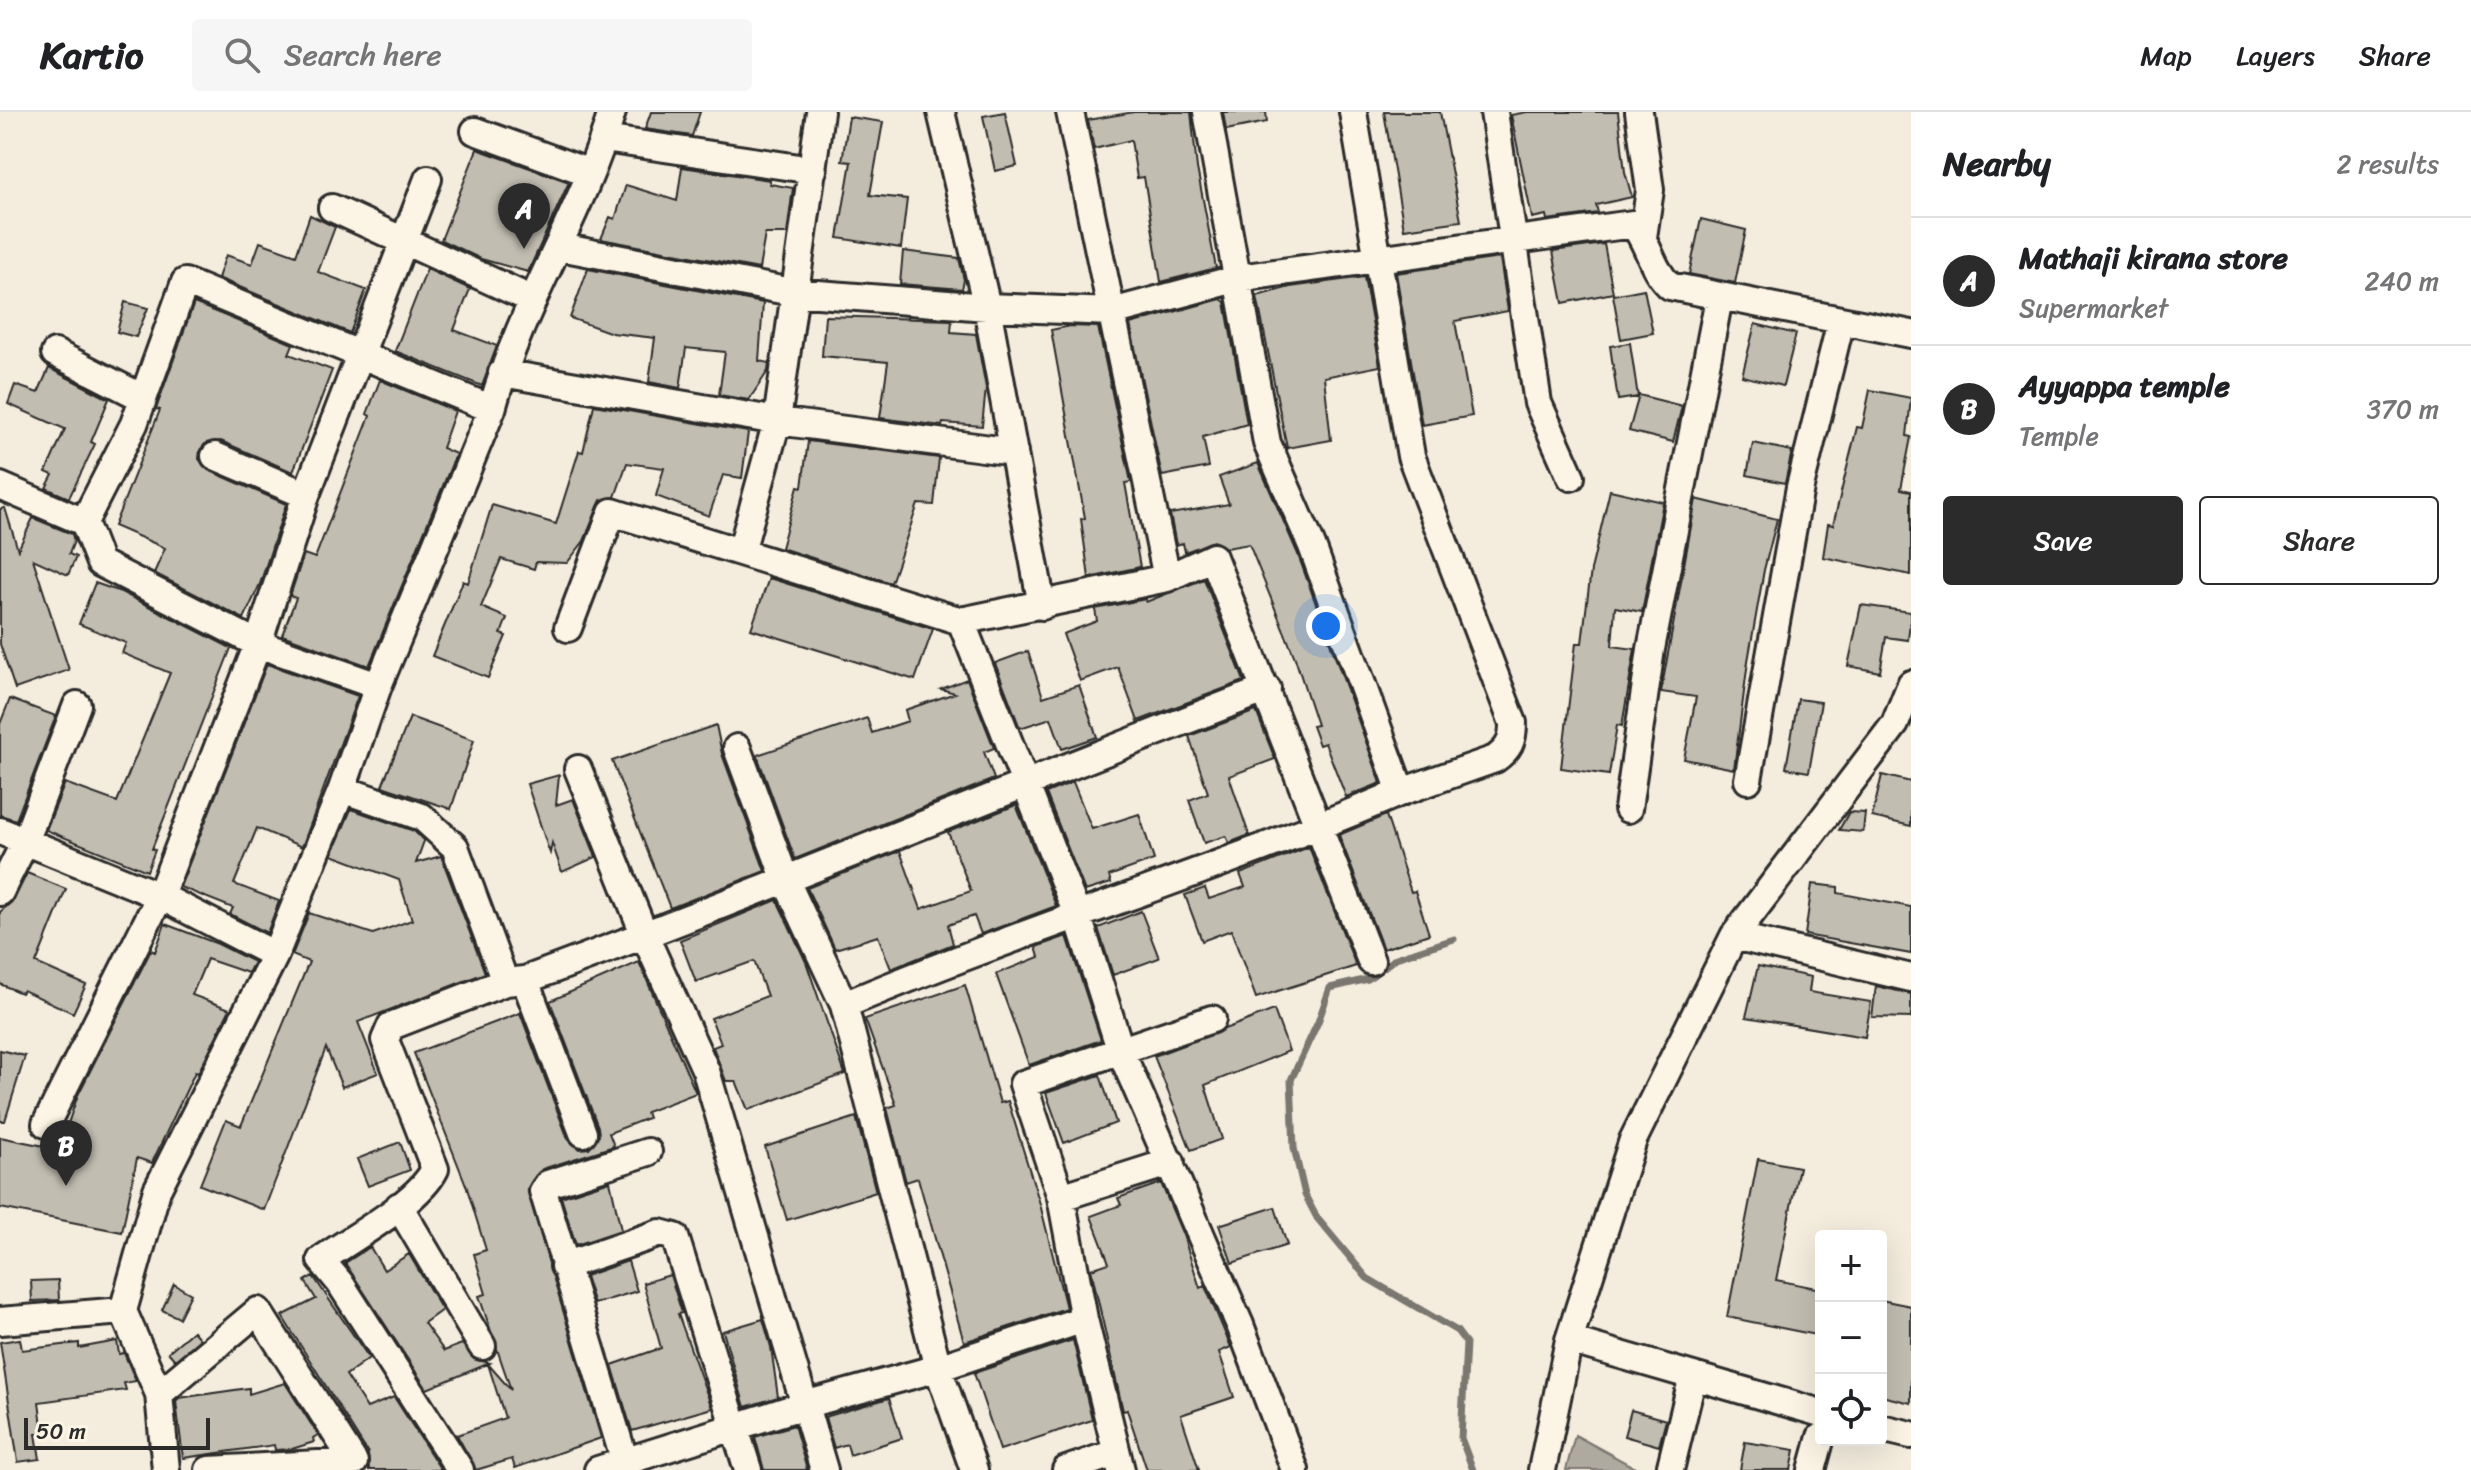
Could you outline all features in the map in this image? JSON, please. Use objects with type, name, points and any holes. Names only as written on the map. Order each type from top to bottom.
[{"type":"street","points":[[166,1470],[159,1394],[123,1311],[157,1190],[275,955],[342,789],[378,686],[492,409],[502,373],[560,247],[612,112]]},
{"type":"street","points":[[741,552],[777,421],[792,292],[820,112]]},
{"type":"street","points":[[941,112],[987,307],[1042,606]]},
{"type":"street","points":[[1070,112],[1167,578]]},
{"type":"street","points":[[1207,112],[1267,443],[1312,546],[1401,792]]},
{"type":"street","points":[[844,1005],[941,964],[1078,917],[1317,828],[1401,792],[1495,759],[1507,750],[1513,737],[1513,723],[1411,456],[1353,112]]},
{"type":"street","points":[[1494,112],[1516,239],[1538,403],[1571,477]]},
{"type":"street","points":[[1639,112],[1650,190],[1643,237]]},
{"type":"street","points":[[475,131],[590,173]]},
{"type":"street","points":[[604,139],[813,170]]},
{"type":"street","points":[[46,1124],[160,896],[258,644],[306,495],[428,179]]},
{"type":"street","points":[[332,208],[533,300]]},
{"type":"street","points":[[560,247],[792,292],[987,307],[1112,312],[1239,278],[1376,256],[1633,224],[1643,237],[1659,276],[1670,286],[1911,334]]},
{"type":"street","points":[[84,522],[134,424],[185,282],[492,409]]},
{"type":"street","points":[[1628,809],[1651,649],[1719,298]]},
{"type":"street","points":[[1748,780],[1800,487],[1841,321]]},
{"type":"street","points":[[55,353],[143,398]]},
{"type":"street","points":[[502,373],[777,421],[1014,452]]},
{"type":"street","points":[[215,456],[306,495]]},
{"type":"street","points":[[0,486],[84,522],[100,563],[258,644],[378,686]]},
{"type":"street","points":[[568,628],[612,512],[961,621],[1167,578],[1213,557],[1371,961]]},
{"type":"street","points":[[961,621],[1027,781],[1078,917],[1121,1052],[1240,1325],[1295,1470]]},
{"type":"street","points":[[1542,1470],[1569,1340],[1633,1140],[1734,936],[1903,721],[1911,684]]},
{"type":"street","points":[[460,1470],[340,1283],[321,1260],[399,1206],[429,1181],[435,1169],[385,1040],[391,1026],[645,936],[1027,781],[1267,689]]},
{"type":"street","points":[[0,892],[25,842],[77,705]]},
{"type":"street","points":[[737,748],[786,881],[844,1005],[938,1368],[974,1470]]},
{"type":"street","points":[[578,769],[645,936],[706,1071],[824,1470]]},
{"type":"street","points":[[342,789],[422,817],[455,847],[583,1133]]},
{"type":"street","points":[[0,831],[160,896],[275,955]]},
{"type":"street","points":[[1734,936],[1911,978]]},
{"type":"street","points":[[1066,1470],[1118,1461],[1084,1319],[1061,1197],[1023,1084],[1212,1019]]},
{"type":"street","points":[[625,1462],[543,1191],[548,1184],[648,1152]]},
{"type":"street","points":[[1061,1197],[1171,1162]]},
{"type":"street","points":[[399,1206],[482,1346]]},
{"type":"street","points":[[564,1266],[660,1233],[675,1237],[748,1470]]},
{"type":"street","points":[[0,1321],[123,1311]]},
{"type":"street","points":[[159,1394],[258,1311],[354,1462],[209,1470]]},
{"type":"street","points":[[598,1470],[804,1405],[938,1368],[1084,1319]]},
{"type":"street","points":[[1569,1340],[1815,1411]]},
{"type":"street","points":[[1670,1470],[1693,1376]]},
{"type":"street","points":[[1887,1429],[1911,1435]]},
{"type":"street","points":[[1812,1470],[1819,1446]]},
{"type":"shaded area","points":[[1575,1435],[1639,1470],[1566,1470]]},
{"type":"building","points":[[651,112],[700,112],[692,136],[645,129]]},
{"type":"building","points":[[1005,112],[1017,166],[995,171],[983,116]]},
{"type":"building","points":[[1134,112],[1191,112],[1197,168],[1216,268],[1161,282],[1144,177],[1137,178],[1131,140],[1094,149],[1088,120]]},
{"type":"building","points":[[1223,112],[1266,112],[1267,122],[1226,130]]},
{"type":"building","points":[[1384,112],[1440,112],[1461,221],[1404,229]]},
{"type":"building","points":[[1527,112],[1618,112],[1625,172],[1632,197],[1596,205],[1598,213],[1547,220],[1546,215],[1532,218],[1511,115]]},
{"type":"building","points":[[849,117],[883,122],[870,195],[907,199],[901,248],[838,238],[851,162],[842,161]]},
{"type":"building","points":[[477,149],[569,182],[528,272],[481,259],[441,240]]},
{"type":"building","points":[[682,167],[770,180],[770,184],[793,188],[787,234],[765,234],[759,269],[601,239],[610,217],[615,219],[626,185],[677,201]]},
{"type":"building","points":[[310,215],[335,227],[318,272],[366,290],[350,333],[218,278],[226,255],[252,264],[260,242],[296,255]]},
{"type":"building","points":[[1701,219],[1746,230],[1735,283],[1689,274]]},
{"type":"building","points":[[1604,244],[1613,293],[1563,303],[1553,251]]},
{"type":"building","points":[[903,251],[959,258],[964,280],[962,289],[900,284]]},
{"type":"building","points":[[1500,258],[1508,311],[1455,321],[1472,416],[1422,425],[1396,273]]},
{"type":"building","points":[[427,269],[470,289],[454,330],[497,346],[482,386],[395,351]]},
{"type":"building","points":[[588,269],[763,303],[759,361],[769,363],[768,371],[749,400],[719,395],[725,352],[686,348],[680,388],[649,382],[655,338],[612,333],[570,318]]},
{"type":"building","points":[[1364,277],[1380,366],[1324,377],[1331,440],[1287,448],[1257,296],[1290,287]]},
{"type":"building","points":[[1644,289],[1653,333],[1621,339],[1613,295]]},
{"type":"building","points":[[1221,299],[1225,302],[1247,424],[1203,437],[1209,467],[1162,476],[1130,324]]},
{"type":"building","points":[[125,302],[148,308],[136,337],[117,332]]},
{"type":"building","points":[[194,303],[293,344],[289,354],[332,370],[293,472],[221,441],[206,443],[200,450],[199,459],[208,470],[286,504],[260,584],[244,619],[154,573],[165,548],[114,526],[160,410],[156,409]]},
{"type":"building","points":[[825,316],[952,320],[951,332],[976,334],[986,388],[982,426],[943,423],[942,426],[880,418],[888,362],[822,356]]},
{"type":"building","points":[[1755,324],[1796,334],[1783,386],[1742,376]]},
{"type":"building","points":[[1070,326],[1098,327],[1131,482],[1125,483],[1140,567],[1089,578],[1081,519],[1085,518],[1051,330]]},
{"type":"building","points":[[1630,343],[1638,397],[1618,400],[1610,346]]},
{"type":"building","points":[[49,368],[109,399],[91,442],[95,444],[69,498],[46,488],[53,475],[46,472],[65,429],[8,404],[15,385],[38,393]]},
{"type":"building","points":[[380,380],[455,411],[442,448],[456,454],[369,666],[282,635],[296,598],[290,596],[304,554],[315,558],[370,416],[367,414]]},
{"type":"building","points":[[1870,390],[1911,398],[1907,436],[1911,437],[1901,489],[1911,491],[1911,575],[1823,557],[1828,524],[1833,525],[1857,427],[1862,428]]},
{"type":"building","points":[[1639,395],[1682,406],[1673,442],[1629,431]]},
{"type":"building","points":[[594,405],[748,432],[742,478],[723,475],[709,516],[656,496],[664,468],[627,463],[615,497],[601,500],[584,541],[567,563],[536,562],[534,569],[501,559],[481,607],[507,618],[501,634],[506,636],[488,678],[432,656],[463,581],[468,583],[492,505],[556,524],[579,451],[583,452]]},
{"type":"building","points":[[808,441],[939,458],[934,505],[918,504],[891,583],[781,548],[798,486],[802,487]]},
{"type":"building","points":[[1753,443],[1792,451],[1785,483],[1747,475]]},
{"type":"building","points":[[1258,463],[1297,552],[1381,783],[1346,797],[1325,743],[1319,745],[1312,726],[1317,725],[1295,658],[1249,544],[1226,548],[1214,541],[1185,552],[1183,543],[1176,545],[1170,514],[1229,504],[1219,477]]},
{"type":"building","points":[[1610,490],[1663,502],[1642,612],[1615,607],[1612,646],[1635,649],[1622,726],[1617,725],[1609,775],[1561,768],[1576,643],[1582,643],[1591,570]]},
{"type":"building","points":[[1696,499],[1777,519],[1764,570],[1748,661],[1734,769],[1684,759],[1696,697],[1661,692]]},
{"type":"building","points":[[5,508],[18,550],[33,518],[72,534],[74,541],[69,554],[76,557],[68,575],[33,559],[69,670],[15,689],[0,644],[0,509]]},
{"type":"building","points":[[769,578],[933,629],[915,680],[751,629]]},
{"type":"building","points":[[1204,579],[1244,681],[1138,721],[1118,667],[1080,681],[1063,634],[1097,621],[1095,609],[1146,599],[1146,602]]},
{"type":"building","points":[[95,583],[121,592],[231,648],[152,849],[155,850],[147,871],[46,830],[65,783],[117,802],[170,673],[122,653],[126,643],[79,624]]},
{"type":"building","points":[[1861,605],[1911,612],[1908,640],[1886,637],[1880,672],[1848,666]]},
{"type":"building","points":[[1028,651],[1043,697],[1079,685],[1097,737],[1062,749],[1051,718],[1020,728],[995,663]]},
{"type":"building","points":[[267,664],[358,696],[302,847],[257,828],[234,884],[279,901],[267,933],[230,914],[233,908],[180,887]]},
{"type":"building","points":[[967,679],[994,748],[984,752],[994,779],[795,859],[757,755],[867,718],[872,733],[908,721],[905,710],[955,693],[941,689]]},
{"type":"building","points":[[10,699],[56,716],[16,820],[0,815],[0,724]]},
{"type":"building","points":[[1798,699],[1821,702],[1809,772],[1786,768]]},
{"type":"building","points":[[1256,711],[1275,759],[1229,776],[1249,835],[1229,843],[1226,836],[1204,843],[1189,800],[1208,793],[1189,736]]},
{"type":"building","points":[[410,717],[474,740],[451,809],[382,786]]},
{"type":"building","points":[[716,725],[722,754],[765,871],[670,908],[612,761]]},
{"type":"building","points":[[559,775],[556,805],[573,799],[596,857],[562,872],[552,843],[550,853],[527,784]]},
{"type":"building","points":[[1882,775],[1911,782],[1911,826],[1872,817]]},
{"type":"building","points":[[1073,782],[1092,829],[1139,814],[1154,860],[1109,876],[1111,883],[1085,891],[1046,793]]},
{"type":"building","points":[[1016,805],[1056,906],[981,934],[974,916],[948,925],[953,944],[891,969],[878,936],[835,949],[807,888],[900,851],[921,909],[971,891],[948,832]]},
{"type":"building","points":[[351,809],[414,831],[424,841],[416,863],[441,856],[485,973],[358,1022],[378,1073],[342,1087],[326,1048],[264,1210],[200,1185],[226,1120],[241,1126],[309,962],[292,955],[309,913],[373,934],[412,920],[399,880],[332,855]]},
{"type":"building","points":[[1849,812],[1865,813],[1863,832],[1839,830]]},
{"type":"building","points":[[1386,815],[1411,892],[1415,891],[1429,934],[1383,949],[1339,835]]},
{"type":"building","points":[[1309,847],[1356,966],[1256,998],[1231,930],[1202,941],[1185,895],[1205,888],[1209,899],[1245,887],[1240,874]]},
{"type":"building","points":[[27,873],[66,889],[36,963],[86,985],[73,1013],[23,990],[21,993],[0,984],[0,912],[14,900]]},
{"type":"building","points":[[1812,884],[1838,887],[1838,893],[1911,907],[1911,954],[1805,935]]},
{"type":"building","points":[[777,900],[806,962],[845,1074],[748,1110],[736,1081],[726,1081],[713,1047],[721,1044],[711,1018],[767,996],[754,961],[696,982],[680,940]]},
{"type":"building","points":[[1141,911],[1159,958],[1113,975],[1098,928]]},
{"type":"building","points":[[165,924],[218,944],[254,962],[248,973],[207,959],[192,995],[230,1009],[198,1073],[195,1072],[152,1163],[137,1158],[122,1232],[0,1208],[0,1137],[59,1149],[78,1095],[151,950],[155,952]]},
{"type":"building","points":[[1067,936],[1101,1040],[1029,1065],[996,974],[1039,957],[1036,947]]},
{"type":"building","points":[[639,962],[696,1093],[646,1112],[648,1118],[609,1133],[614,1146],[542,1169],[527,1189],[601,1438],[515,1468],[512,1459],[476,1470],[457,1435],[505,1418],[488,1364],[511,1390],[479,1296],[486,1294],[474,1254],[486,1250],[466,1185],[414,1053],[520,1013],[568,1139],[580,1149],[589,1148],[599,1136],[598,1127],[550,1001]]},
{"type":"building","points":[[1758,966],[1811,977],[1809,992],[1871,1002],[1865,1037],[1746,1017]]},
{"type":"building","points":[[965,985],[1000,1103],[1008,1101],[1040,1204],[1066,1308],[964,1342],[918,1178],[906,1182],[887,1108],[896,1105],[865,1019]]},
{"type":"building","points":[[1876,986],[1911,994],[1911,1018],[1872,1017]]},
{"type":"building","points":[[1274,1010],[1289,1051],[1205,1085],[1222,1139],[1191,1150],[1154,1056]]},
{"type":"building","points":[[0,1050],[25,1056],[5,1121],[0,1121]]},
{"type":"building","points":[[1100,1075],[1116,1123],[1064,1143],[1046,1093]]},
{"type":"building","points":[[856,1117],[876,1192],[787,1220],[765,1147]]},
{"type":"building","points":[[400,1142],[410,1170],[368,1186],[357,1159]]},
{"type":"building","points":[[1758,1159],[1799,1167],[1776,1280],[1815,1288],[1815,1335],[1727,1317]]},
{"type":"building","points":[[610,1181],[621,1230],[576,1245],[561,1197]]},
{"type":"building","points":[[1161,1183],[1183,1235],[1200,1288],[1205,1286],[1231,1347],[1219,1352],[1234,1397],[1181,1415],[1199,1470],[1147,1470],[1127,1410],[1123,1411],[1091,1269],[1109,1263],[1091,1216],[1121,1205],[1118,1198]]},
{"type":"building","points":[[1275,1207],[1287,1245],[1232,1263],[1219,1225]]},
{"type":"building","points":[[370,1247],[384,1270],[409,1254],[442,1310],[424,1323],[444,1351],[462,1344],[474,1359],[490,1363],[427,1389],[345,1263]]},
{"type":"building","points":[[628,1261],[637,1291],[594,1304],[585,1276]]},
{"type":"building","points":[[670,1275],[682,1313],[678,1314],[712,1408],[632,1431],[612,1365],[661,1348],[643,1283]]},
{"type":"building","points":[[313,1276],[369,1358],[346,1375],[367,1408],[394,1397],[441,1470],[369,1470],[368,1453],[282,1316],[316,1299],[305,1281]]},
{"type":"building","points":[[58,1280],[59,1300],[32,1301],[31,1281]]},
{"type":"building","points":[[174,1284],[191,1294],[179,1318],[162,1310]]},
{"type":"building","points":[[1887,1301],[1911,1306],[1911,1403],[1887,1397]]},
{"type":"building","points":[[763,1319],[771,1347],[778,1397],[745,1407],[723,1331]]},
{"type":"building","points":[[193,1331],[200,1339],[175,1360],[168,1352]]},
{"type":"building","points":[[20,1339],[22,1350],[79,1343],[79,1348],[117,1341],[119,1354],[124,1353],[136,1381],[124,1383],[126,1390],[39,1402],[43,1434],[36,1434],[40,1459],[18,1462],[0,1342]]},
{"type":"building","points":[[1073,1340],[1092,1420],[1000,1450],[974,1373]]},
{"type":"building","points":[[285,1383],[318,1435],[313,1438],[314,1442],[292,1449],[275,1450],[274,1445],[183,1458],[176,1401],[179,1398],[249,1388],[249,1394]]},
{"type":"building","points":[[889,1398],[902,1438],[850,1455],[847,1444],[834,1448],[825,1417]]},
{"type":"building","points":[[1631,1410],[1666,1420],[1659,1446],[1624,1436]]},
{"type":"building","points":[[794,1425],[807,1470],[764,1470],[755,1437]]},
{"type":"building","points":[[1745,1442],[1795,1450],[1791,1470],[1740,1470]]},
{"type":"waterway","points":[[1454,939],[1396,958],[1368,979],[1330,988],[1291,1080],[1294,1148],[1305,1195],[1317,1218],[1367,1278],[1457,1331],[1466,1343],[1461,1438],[1473,1470]]},
{"type":"place","name":"Mathaji kirana store","points":[[524,249]]},
{"type":"place","name":"Ayyappa temple","points":[[66,1186]]}]
